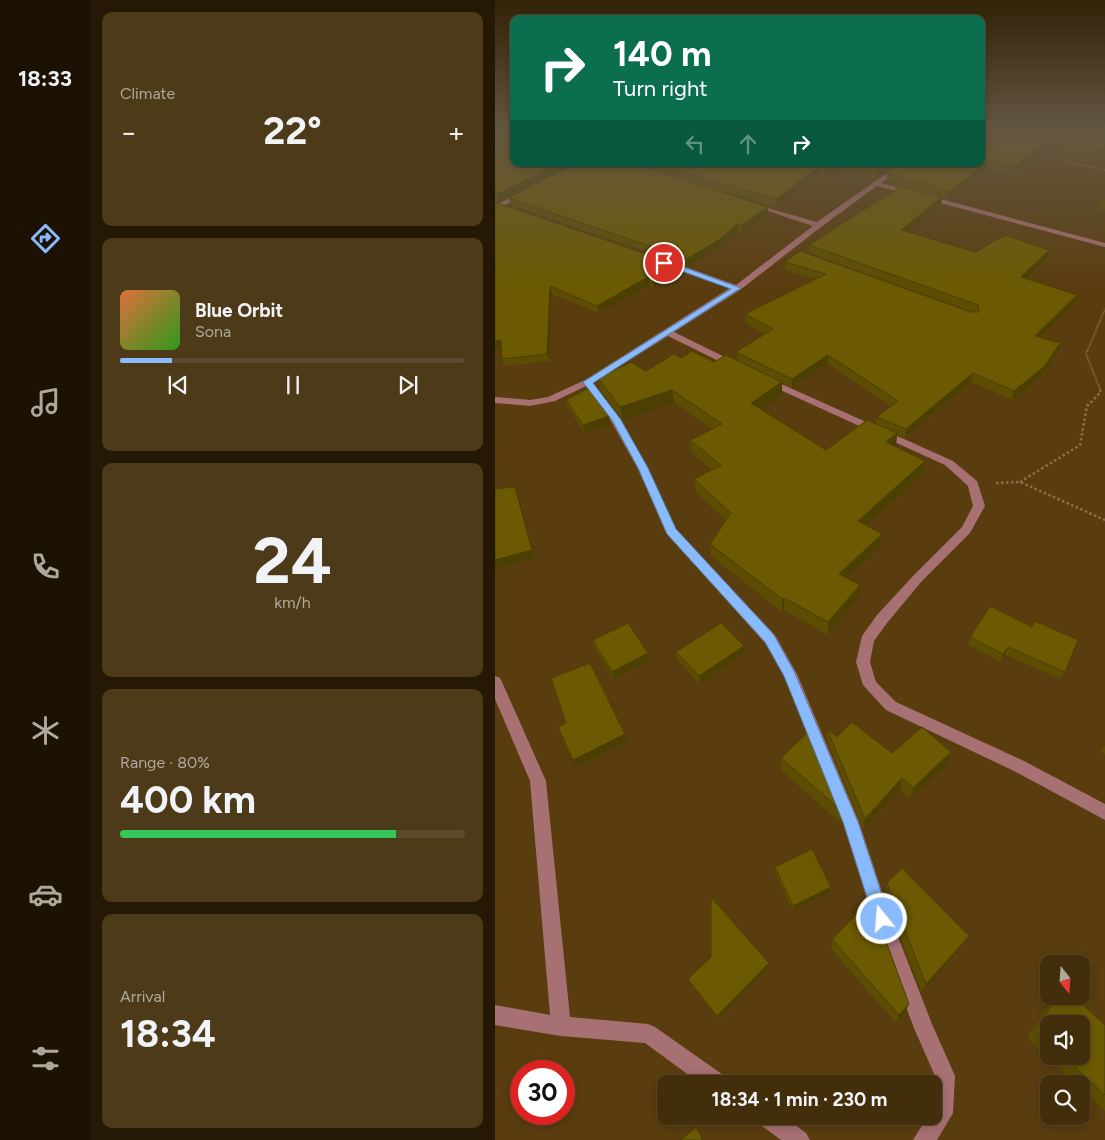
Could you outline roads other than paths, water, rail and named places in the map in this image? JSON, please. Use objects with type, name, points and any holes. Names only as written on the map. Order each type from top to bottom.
[{"type":"street","points":[[495,400],[530,403],[551,399],[588,382],[737,288],[818,225],[880,181]]},
{"type":"street","points":[[877,184],[1105,245]]},
{"type":"street","points":[[497,206],[531,190]]},
{"type":"street","points":[[744,202],[818,225]]},
{"type":"street","points":[[497,206],[509,209]]},
{"type":"street","points":[[787,250],[796,253]]},
{"type":"street","points":[[655,260],[737,288]]},
{"type":"street","points":[[667,332],[743,369]]},
{"type":"street","points":[[760,378],[949,463],[973,484],[979,506],[966,530],[918,578],[867,640],[863,662],[870,685],[891,706],[1019,766],[1105,812]]},
{"type":"street","points":[[588,382],[616,420],[643,468],[671,531],[770,639],[790,674],[851,822],[882,919],[924,1028],[945,1076],[943,1113],[925,1140]]},
{"type":"street","points":[[495,682],[537,781],[561,1026]]},
{"type":"street","points":[[495,1015],[561,1026],[648,1034],[706,1075]]},
{"type":"street","points":[[778,1125],[799,1140]]}]
